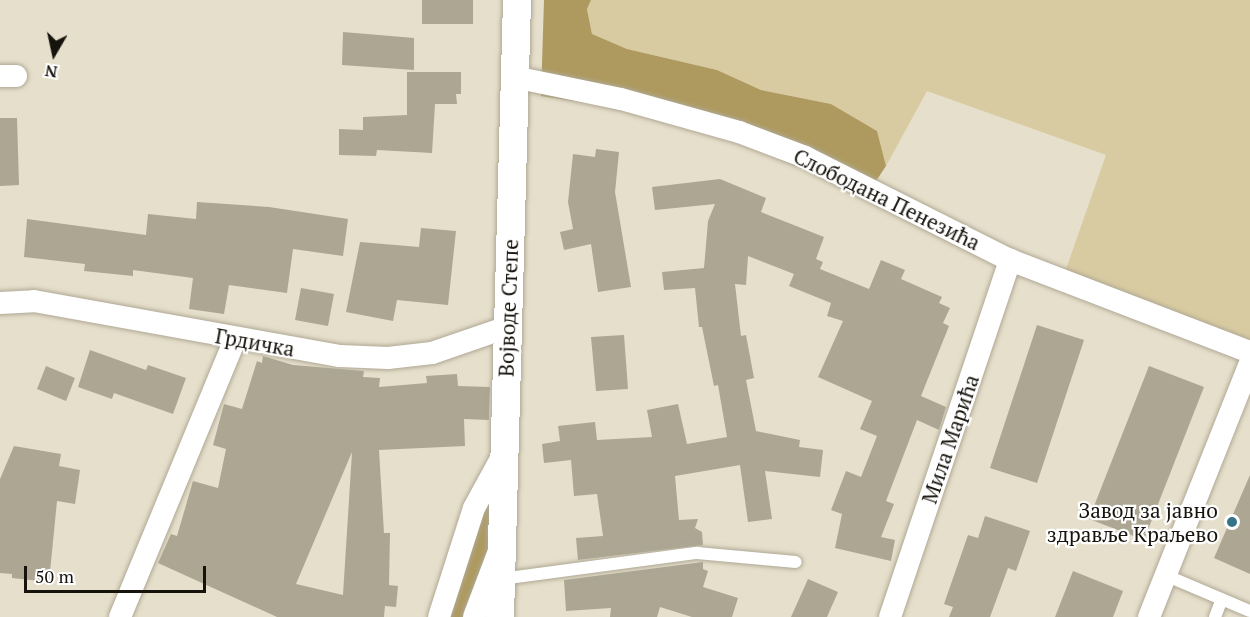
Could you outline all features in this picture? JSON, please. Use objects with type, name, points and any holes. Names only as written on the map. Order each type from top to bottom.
[{"type":"street","name":"Војводе Степе","points":[[500,617],[517,0]]},
{"type":"street","name":"Слободана Пенезића","points":[[514,77],[621,99],[739,132],[848,178],[1010,260],[1250,352]]},
{"type":"street","name":"Мила Марића","points":[[890,617],[1010,260]]},
{"type":"street","name":"Грдичка","points":[[0,303],[44,303],[340,356],[388,358],[449,348],[508,327]]},
{"type":"street","points":[[120,617],[235,339]]},
{"type":"street","points":[[1149,617],[1250,363]]},
{"type":"street","points":[[439,617],[474,508],[503,455]]},
{"type":"street","points":[[474,617],[502,544]]},
{"type":"lane","points":[[501,579],[697,553],[796,562]]},
{"type":"lane","points":[[1165,575],[1250,611]]},
{"type":"lane","points":[[1215,617],[1222,599]]},
{"type":"shaded area","points":[[544,0],[591,0],[587,9],[592,34],[627,49],[717,70],[761,90],[831,104],[877,131],[886,166],[866,196],[737,141],[619,108],[541,96]]},
{"type":"shaded area","points":[[591,0],[1250,0],[1250,361],[1059,289],[1106,155],[927,91],[886,166],[877,131],[831,104],[761,90],[717,70],[627,49],[592,34],[587,8]]},
{"type":"shaded area","points":[[485,483],[502,544],[474,617],[439,617]]},
{"type":"building","points":[[422,0],[473,0],[473,24],[422,24]]},
{"type":"building","points":[[343,32],[414,38],[414,70],[342,65]]},
{"type":"building","points":[[407,72],[461,72],[461,94],[456,94],[457,104],[435,104],[432,153],[377,150],[376,156],[339,155],[339,129],[363,130],[363,117],[407,115]]},
{"type":"building","points":[[0,118],[17,118],[19,185],[0,186]]},
{"type":"building","points":[[596,149],[619,152],[615,192],[631,287],[598,292],[591,244],[564,250],[560,232],[573,229],[568,202],[573,154],[595,157]]},
{"type":"building","points":[[720,179],[766,198],[761,212],[824,237],[816,259],[823,262],[820,269],[869,289],[881,260],[905,270],[901,279],[942,297],[939,303],[950,308],[943,323],[949,326],[921,396],[946,407],[939,430],[917,420],[886,501],[894,504],[881,537],[895,540],[891,561],[835,548],[842,514],[831,510],[846,471],[861,477],[877,436],[860,429],[872,401],[818,377],[843,321],[827,316],[831,303],[789,286],[794,274],[748,256],[746,285],[735,284],[741,336],[746,335],[754,378],[746,380],[756,431],[800,440],[799,447],[823,450],[820,477],[765,471],[772,519],[748,522],[740,465],[675,476],[679,520],[698,519],[695,528],[702,532],[703,545],[578,560],[576,538],[603,536],[597,494],[574,496],[571,460],[544,463],[542,444],[560,441],[558,426],[595,422],[597,440],[652,437],[647,410],[678,404],[687,444],[727,437],[718,385],[714,386],[702,327],[699,327],[695,288],[664,290],[662,272],[704,268],[708,221],[715,204],[655,210],[652,187]]},
{"type":"building","points":[[197,202],[269,207],[348,219],[343,256],[293,249],[287,293],[229,285],[224,314],[189,309],[193,278],[133,270],[133,276],[84,271],[85,264],[24,257],[27,219],[146,235],[148,214],[196,219]]},
{"type":"building","points":[[421,228],[456,231],[448,305],[397,300],[393,321],[346,312],[360,242],[419,247]]},
{"type":"building","points":[[301,288],[334,294],[328,326],[295,320]]},
{"type":"building","points":[[1037,325],[1084,340],[1037,483],[990,468]]},
{"type":"building","points":[[624,335],[628,389],[596,391],[591,337]]},
{"type":"building","points":[[90,350],[146,370],[148,365],[186,378],[173,414],[114,393],[112,399],[78,387]]},
{"type":"building","points":[[263,356],[293,365],[364,371],[363,377],[380,378],[379,387],[427,383],[426,376],[457,374],[458,386],[490,387],[489,420],[464,419],[465,446],[379,450],[384,533],[390,533],[389,585],[398,586],[396,607],[385,606],[384,617],[277,617],[158,563],[171,534],[177,536],[193,481],[218,488],[226,449],[213,445],[224,404],[242,409],[257,361],[262,363]],"holes":[[[352,452],[343,595],[296,584]]]},
{"type":"building","points":[[46,366],[75,378],[66,401],[37,389]]},
{"type":"building","points":[[1149,366],[1204,387],[1144,540],[1089,519]]},
{"type":"building","points":[[14,446],[61,454],[59,466],[80,470],[75,504],[57,501],[49,582],[12,578],[12,574],[0,573],[0,479]]},
{"type":"building","points":[[1250,475],[1250,574],[1214,558]]},
{"type":"building","points":[[985,516],[1030,531],[1016,571],[1008,568],[990,617],[949,617],[953,607],[944,604],[968,535],[978,538]]},
{"type":"building","points":[[703,562],[703,569],[708,571],[703,587],[738,598],[732,617],[692,617],[660,607],[657,617],[610,617],[611,608],[566,611],[564,580]]},
{"type":"building","points":[[1073,571],[1123,591],[1113,617],[1055,617]]},
{"type":"building","points":[[808,579],[838,592],[827,617],[791,617]]},
{"type":"place","name":"Завод за јавно здравље Краљево","points":[[1232,522]]}]
